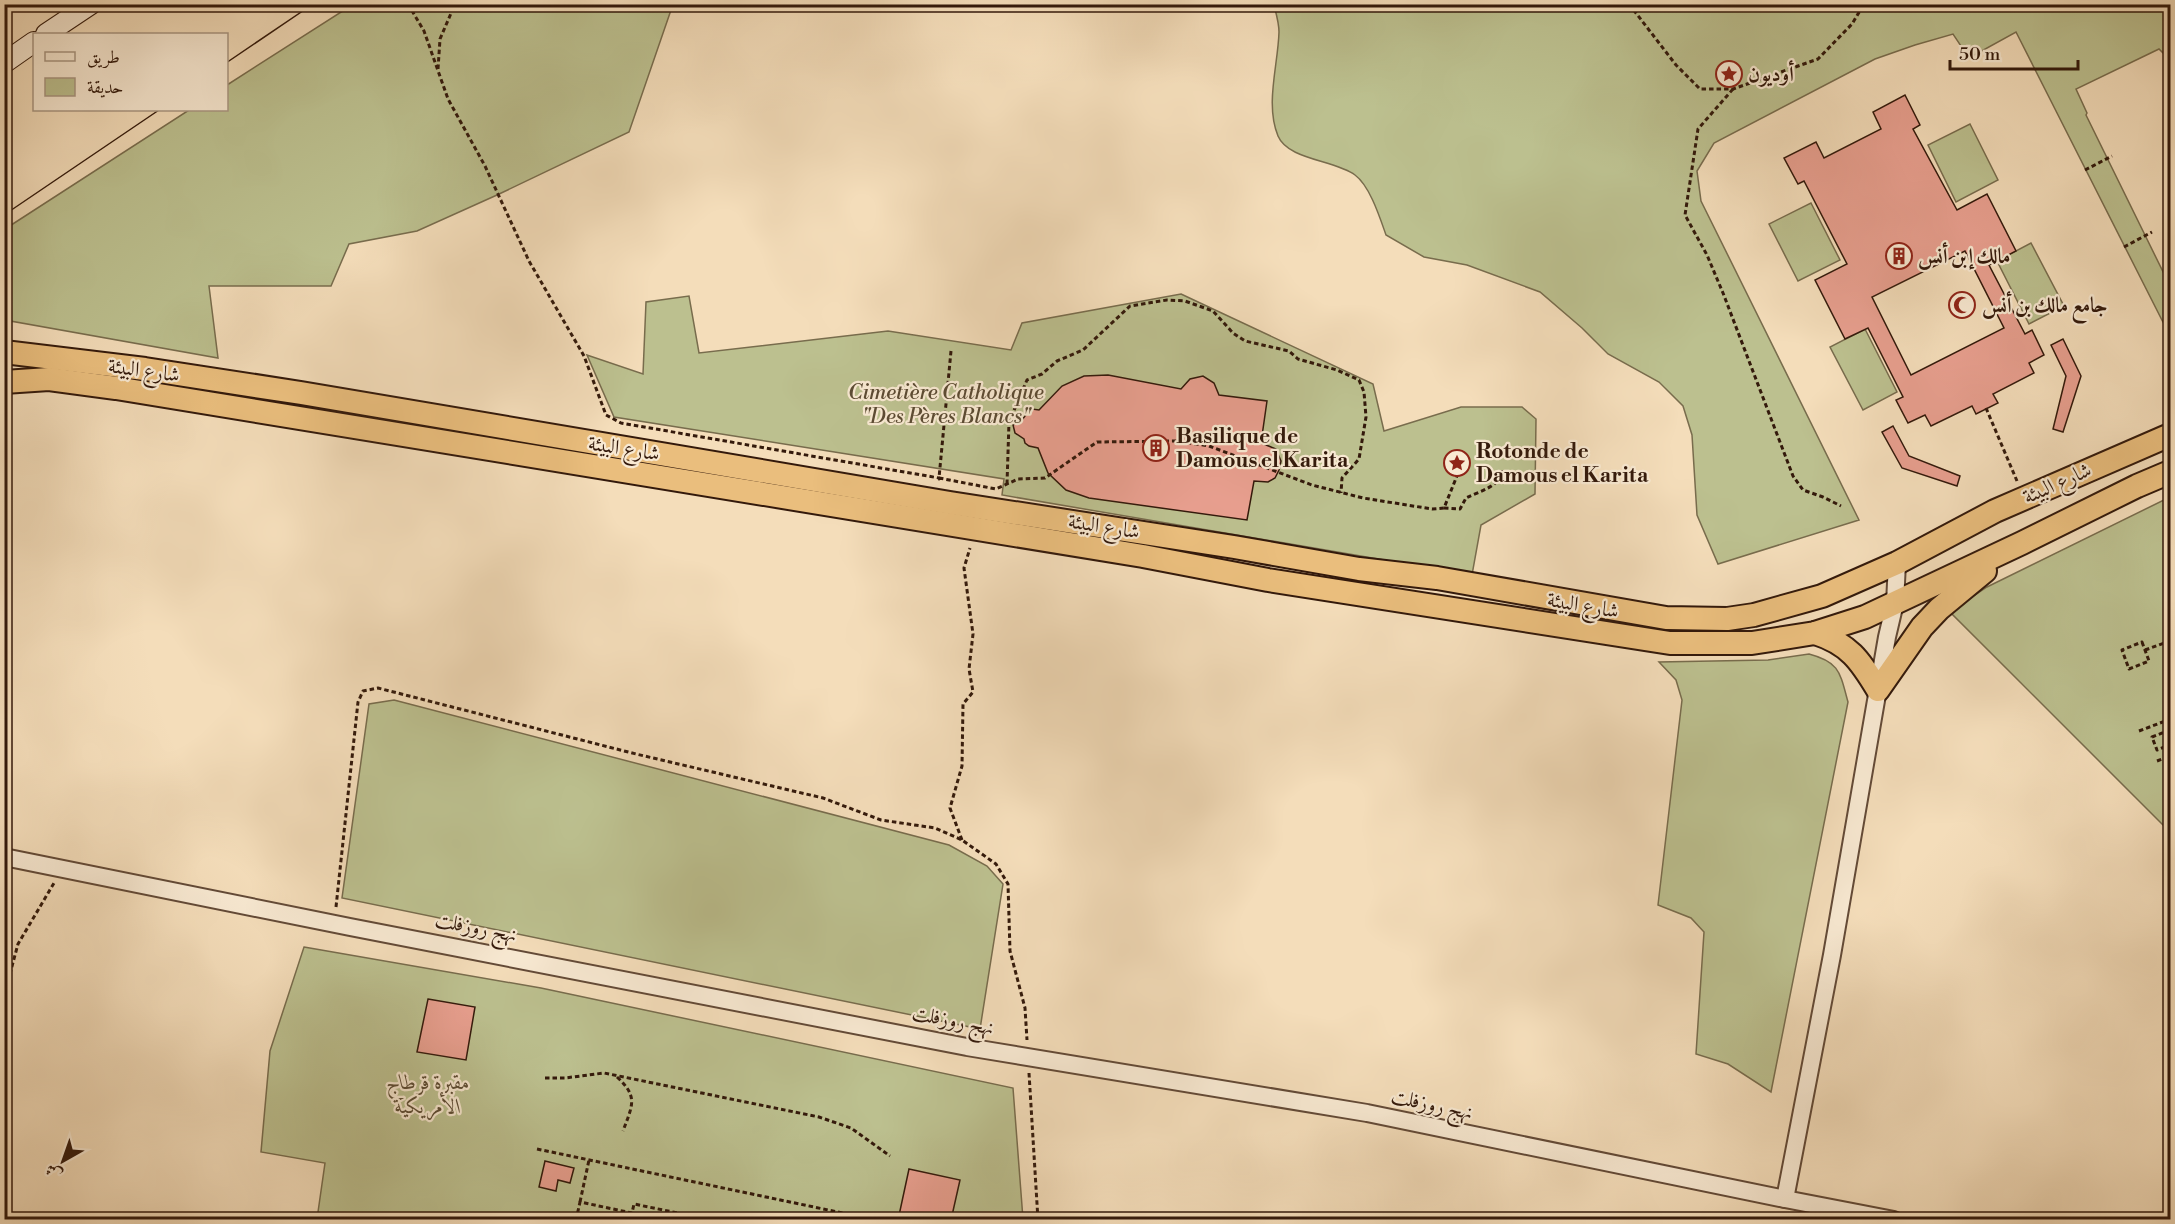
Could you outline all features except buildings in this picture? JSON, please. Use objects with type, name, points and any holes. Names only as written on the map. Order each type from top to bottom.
[{"type":"highway","name":"شارع البيئة","points":[[4,352],[145,369],[301,393],[950,503],[1222,545],[1359,569],[1437,578],[1666,618],[1727,619],[1764,613],[1822,596],[1898,563],[1995,511],[2170,435]]},
{"type":"highway","name":"شارع البيئة","points":[[4,381],[49,379],[116,388],[1143,556],[1268,580],[1670,643],[1752,643],[1815,633],[1839,626],[1895,603],[2170,472]]},
{"type":"highway","points":[[1815,633],[1849,650],[1866,670],[1878,690],[1922,627],[1939,609],[2022,543]]},
{"type":"main road","points":[[48,33],[91,4]]},
{"type":"main road","points":[[4,63],[33,43]]},
{"type":"street","points":[[1785,1199],[1832,955],[1895,603],[1898,563]]},
{"type":"street","name":"نهج روزفلت","points":[[4,856],[334,924],[967,1047],[1367,1113],[1894,1220]]},
{"type":"path","points":[[408,4],[424,30],[448,99],[485,166],[529,261],[584,356],[606,415],[621,423],[996,489],[1018,479],[1045,478],[1097,442],[1177,441],[1209,446],[1312,485],[1363,498],[1431,509],[1460,509],[1466,498],[1494,485],[1501,477],[1502,470]]},
{"type":"path","points":[[438,71],[440,39],[455,4]]},
{"type":"path","points":[[1629,4],[1676,65],[1700,89],[1733,89],[1818,59],[1852,24],[1864,4]]},
{"type":"path","points":[[1733,89],[1698,129],[1685,215],[1707,255],[1723,293],[1793,476],[1803,490],[1841,506]]},
{"type":"path","points":[[2085,170],[2112,156]]},
{"type":"path","points":[[2124,247],[2151,232]]},
{"type":"path","points":[[1007,484],[1009,422],[1027,380],[1083,350],[1130,306],[1167,300],[1185,301],[1213,311],[1233,333],[1245,342],[1289,351],[1298,359],[1337,370],[1359,380],[1364,392],[1366,417],[1359,459],[1342,478],[1341,493]]},
{"type":"path","points":[[2163,322],[2170,319]]},
{"type":"path","points":[[950,503],[939,478],[951,351]]},
{"type":"path","points":[[1986,408],[2019,485]]},
{"type":"path","points":[[1444,508],[1461,466]]},
{"type":"path","points":[[962,840],[950,808],[962,766],[963,704],[973,692],[969,669],[973,634],[964,568],[976,530]]},
{"type":"path","points":[[2145,651],[2170,641]]},
{"type":"path","points":[[2142,642],[2145,651],[2149,661],[2129,669],[2122,650],[2142,642]]},
{"type":"path","points":[[2164,661],[2170,659]]},
{"type":"path","points":[[334,924],[358,702],[363,691],[378,688],[769,787],[823,798],[881,820],[935,828],[962,840],[996,864],[1008,884],[1010,951],[1025,1008],[1038,1220]]},
{"type":"path","points":[[2139,731],[2168,720],[2170,728],[2152,737],[2157,750],[2167,746],[2170,755],[2157,761]]},
{"type":"path","points":[[4,996],[18,944],[54,883],[57,867]]},
{"type":"path","points":[[545,1078],[604,1073],[819,1117],[850,1128],[890,1156]]},
{"type":"path","points":[[615,1075],[626,1085],[633,1102],[623,1131]]},
{"type":"path","points":[[537,1149],[876,1220]]},
{"type":"path","points":[[576,1220],[588,1160]]},
{"type":"path","points":[[580,1202],[632,1213],[634,1204],[712,1220]]},
{"type":"green space","points":[[352,5],[754,5],[671,10],[629,132],[417,231],[349,244],[331,286],[209,286],[218,358],[5,320],[5,229],[187,111],[228,111],[228,84]]},
{"type":"green space","points":[[1274,5],[2170,5],[2170,60],[2159,49],[2076,89],[2086,115],[2170,286],[2170,336],[2016,32],[1969,58],[1953,34],[1875,59],[1714,143],[1697,171],[1701,201],[1859,520],[1718,564],[1697,515],[1692,435],[1683,406],[1659,382],[1608,354],[1540,292],[1467,265],[1424,257],[1386,235],[1370,194],[1355,175],[1336,166],[1301,155],[1283,144],[1274,124],[1272,98],[1279,32]]},
{"type":"green space","points":[[1970,124],[1998,180],[1956,202],[1928,145]]},
{"type":"green space","points":[[1811,203],[1840,260],[1798,281],[1769,224]]},
{"type":"green space","points":[[2031,243],[2064,306],[2029,324],[1997,261]]},
{"type":"green space","name":"Cimetière Catholique \"Des Pères Blancs\"","points":[[1181,294],[1373,384],[1384,431],[1461,407],[1522,407],[1536,419],[1535,494],[1481,525],[1472,575],[1002,495],[1004,479],[614,417],[587,355],[643,374],[646,302],[689,296],[699,353],[888,331],[1011,350],[1022,323]]},
{"type":"green space","points":[[1865,329],[1897,392],[1863,410],[1830,347]]},
{"type":"green space","points":[[2170,497],[2170,832],[1950,612],[1987,587]]},
{"type":"green space","points":[[1809,654],[1833,665],[1843,683],[1848,702],[1771,1092],[1728,1064],[1696,1054],[1704,932],[1691,918],[1658,905],[1682,700],[1676,680],[1659,662],[1768,660]]},
{"type":"green space","points":[[394,700],[949,845],[987,866],[1003,884],[980,1029],[342,898],[369,704]]},
{"type":"green space","name":"مقبرة قرطاج الأمريكية","points":[[304,947],[541,988],[1013,1088],[1023,1219],[317,1219],[325,1163],[261,1152],[270,1051]]},
{"type":"tram line","points":[[228,62],[313,4]]},
{"type":"tram line","points":[[4,215],[158,111]]},
{"type":"place","name":"أوديون","points":[[1729,74]]},
{"type":"place","name":"مالك إبن أنس","points":[[1899,256]]},
{"type":"place","name":"جامع مالك بن أنس","points":[[1962,305]]},
{"type":"place","name":"Basilique de Damous el Karita","points":[[1156,448]]},
{"type":"place","name":"Rotonde de Damous el Karita","points":[[1457,463]]}]
